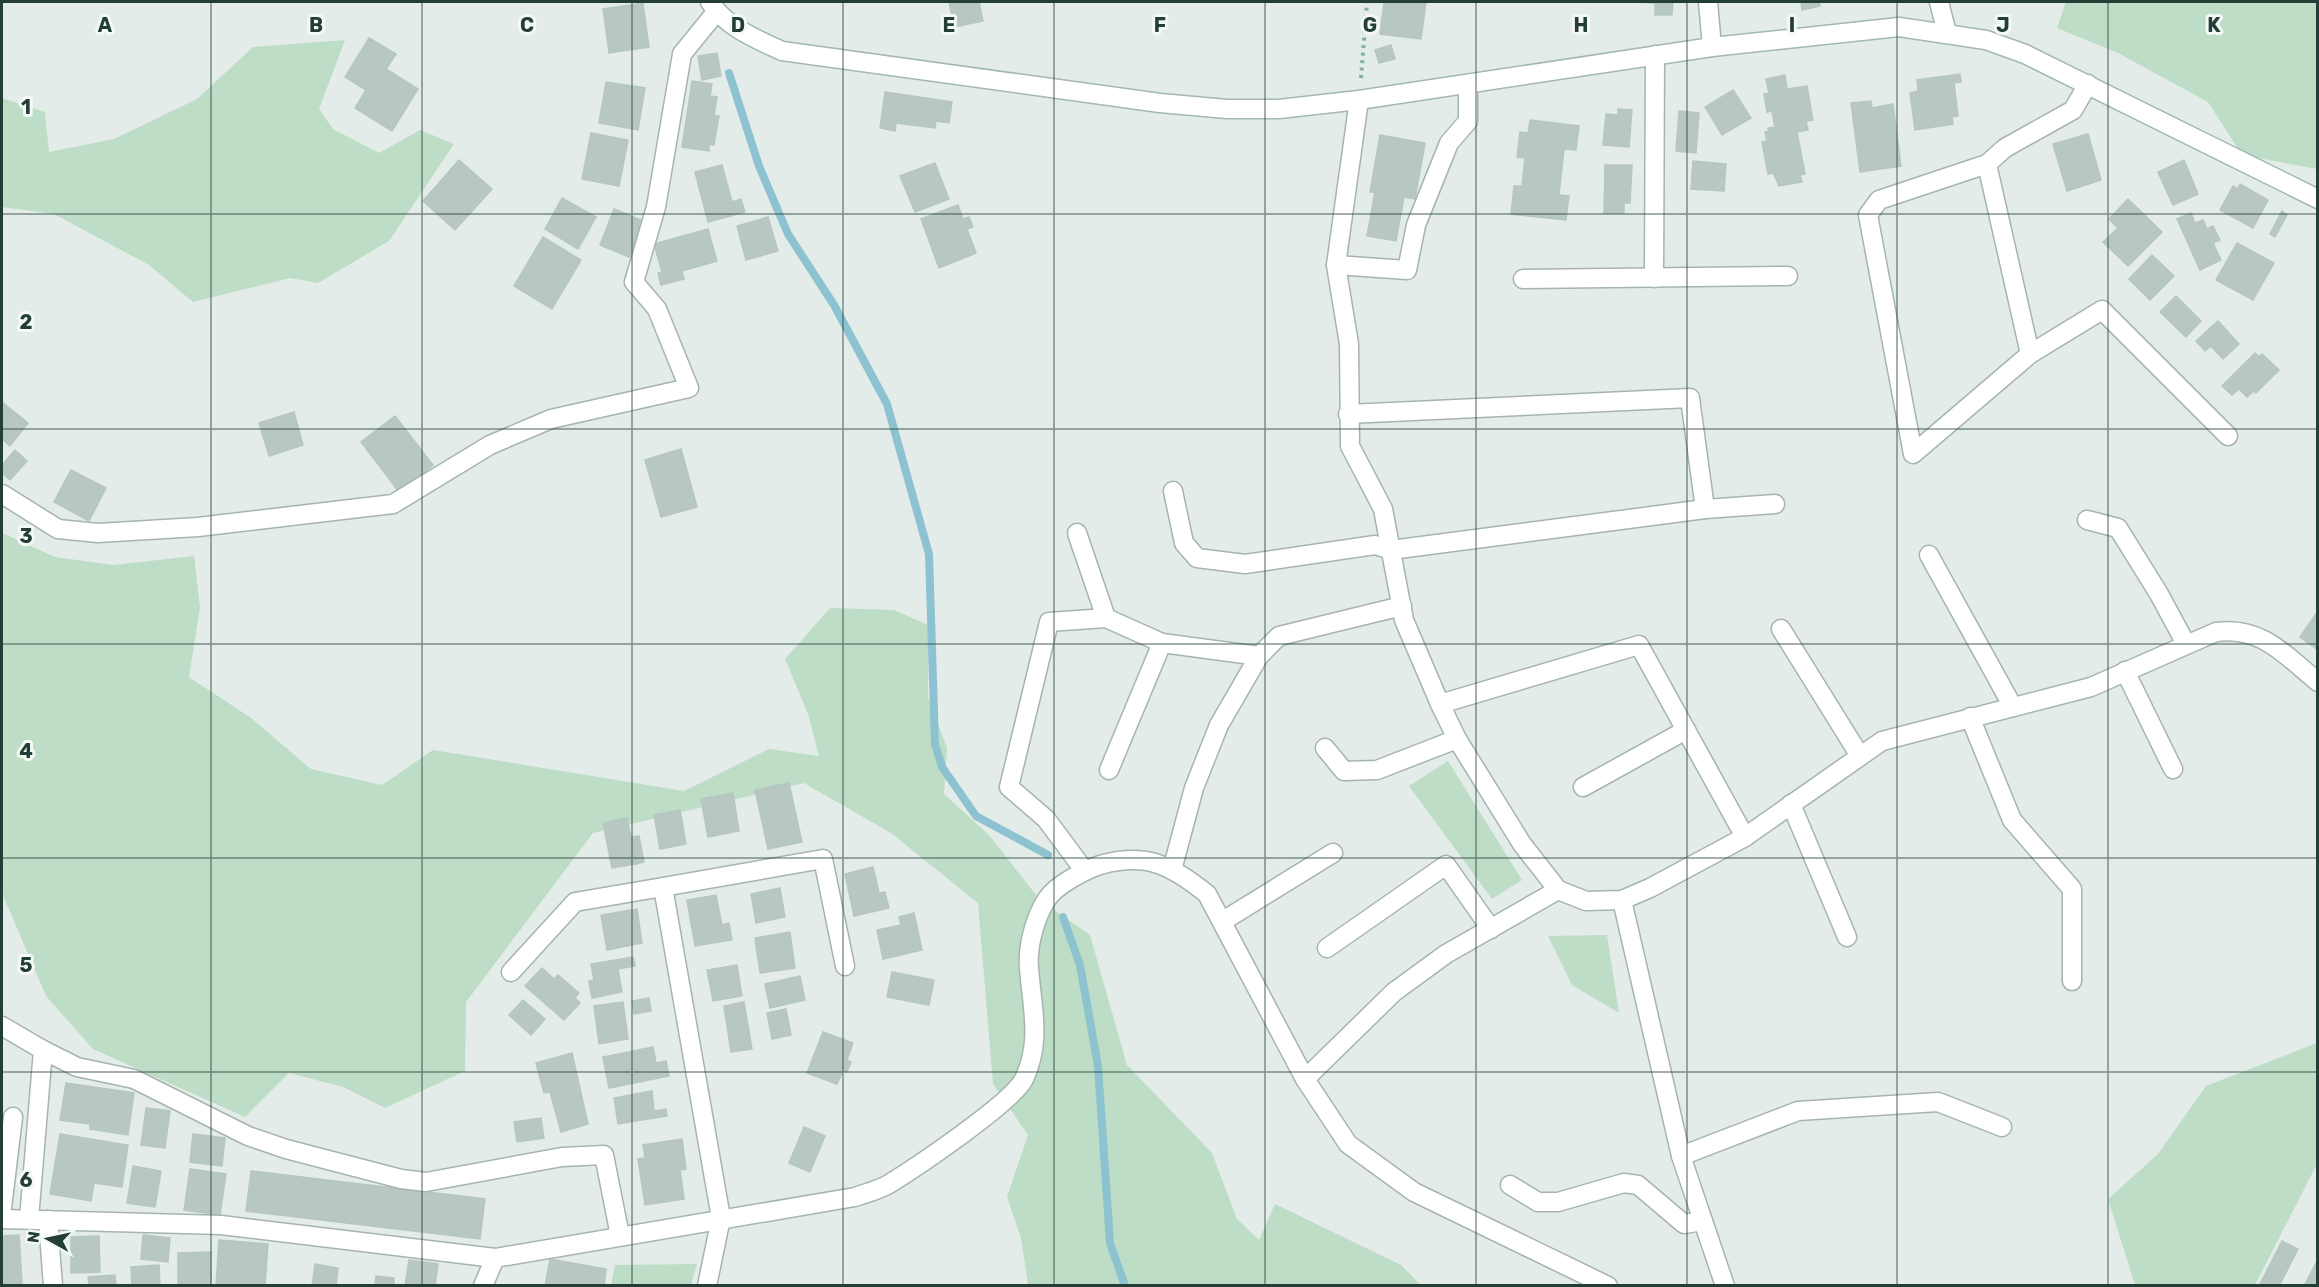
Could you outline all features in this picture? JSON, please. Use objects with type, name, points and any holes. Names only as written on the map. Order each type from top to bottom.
[{"type":"street","points":[[1708,2],[1712,47]]},
{"type":"street","points":[[1939,2],[1947,33]]},
{"type":"street","points":[[2,494],[57,529],[98,533],[198,527],[393,504],[490,445],[550,419],[689,388],[657,309],[634,282],[656,207],[682,54],[713,6],[748,35],[782,51],[1160,103],[1227,109],[1279,109],[1359,100],[1712,47],[1899,27],[1986,40],[2025,54],[2318,199]]},
{"type":"street","points":[[1654,278],[1655,55]]},
{"type":"street","points":[[2088,84],[2073,110],[2005,148],[1987,164],[1879,200],[1868,215],[1913,454],[2030,354],[2102,310],[2228,436]]},
{"type":"street","points":[[1336,265],[1407,270],[1416,225],[1449,143],[1468,121],[1468,85]]},
{"type":"street","points":[[1359,100],[1336,265],[1349,344],[1350,446],[1383,509],[1404,620],[1440,704],[1457,739],[1522,844],[1558,890],[1586,901],[1623,900],[1745,837],[1882,741],[2091,687],[2186,644],[2226,631],[2235,629],[2257,634],[2318,682]]},
{"type":"street","points":[[1987,164],[2030,354]]},
{"type":"street","points":[[1523,279],[1788,276]]},
{"type":"street","points":[[1348,414],[1690,398],[1705,509]]},
{"type":"street","points":[[1173,490],[1184,543],[1197,558],[1245,564],[1375,545],[1391,550],[1705,509],[1775,504]]},
{"type":"street","points":[[2087,520],[2118,528],[2159,594],[2186,644]]},
{"type":"street","points":[[1077,533],[1106,618]]},
{"type":"street","points":[[1929,555],[2013,707]]},
{"type":"street","points":[[1172,870],[1194,788],[1219,725],[1259,656],[1278,636],[1402,606]]},
{"type":"street","points":[[1084,870],[1046,819],[1009,787],[1049,622],[1106,618],[1162,643],[1259,656]]},
{"type":"street","points":[[1781,629],[1860,756]]},
{"type":"street","points":[[1109,770],[1162,643]]},
{"type":"street","points":[[1440,704],[1639,645],[1745,837]]},
{"type":"street","points":[[2125,671],[2173,769]]},
{"type":"street","points":[[1970,717],[2013,820],[2072,889],[2072,981]]},
{"type":"street","points":[[1583,787],[1686,730]]},
{"type":"street","points":[[1325,748],[1344,771],[1377,770],[1457,739]]},
{"type":"street","points":[[1791,804],[1847,937]]},
{"type":"street","points":[[1223,921],[1333,853]]},
{"type":"street","points":[[511,972],[574,902],[823,859],[845,966]]},
{"type":"street","points":[[2,1220],[221,1225],[495,1258],[855,1197],[887,1186],[995,1110],[1023,1082],[1033,1057],[1036,1028],[1028,965],[1033,933],[1048,897],[1084,870],[1124,859],[1155,861],[1207,894],[1305,1079],[1348,1144],[1413,1192],[1608,1286]]},
{"type":"street","points":[[1327,948],[1446,865],[1491,929]]},
{"type":"street","points":[[663,887],[721,1218],[707,1286]]},
{"type":"street","points":[[1305,1079],[1394,992],[1446,954],[1558,890]]},
{"type":"street","points":[[1623,900],[1681,1156],[1725,1286]]},
{"type":"street","points":[[2,1026],[77,1068],[134,1079],[248,1136],[286,1149],[401,1179],[426,1182],[562,1157],[604,1155],[620,1236]]},
{"type":"street","points":[[28,1220],[43,1050]]},
{"type":"street","points":[[1681,1156],[1798,1111],[1938,1102],[2002,1127]]},
{"type":"street","points":[[2,1208],[13,1117]]},
{"type":"street","points":[[1510,1185],[1538,1202],[1558,1202],[1624,1183],[1638,1185],[1673,1218],[1684,1224],[1703,1221]]},
{"type":"street","points":[[48,1220],[53,1286]]},
{"type":"street","points":[[483,1286],[495,1258]]},
{"type":"path","points":[[1359,100],[1367,2]]},
{"type":"green space","points":[[2066,2],[2317,2],[2317,169],[2242,155],[2208,102],[2118,53],[2057,28]]},
{"type":"green space","points":[[345,40],[319,109],[333,129],[379,153],[420,130],[454,144],[389,241],[318,283],[290,278],[193,302],[149,265],[54,214],[2,207],[2,98],[45,112],[49,152],[114,139],[197,99],[253,47]]},
{"type":"green space","points":[[2,533],[55,557],[113,565],[194,556],[200,608],[189,677],[251,718],[311,769],[382,785],[433,750],[684,791],[769,749],[819,756],[808,714],[785,659],[830,608],[894,610],[928,625],[928,698],[947,748],[944,794],[989,835],[1040,900],[1090,935],[1127,1065],[1212,1153],[1237,1219],[1259,1240],[1275,1204],[1401,1265],[1421,1285],[1028,1285],[1021,1238],[1007,1197],[1028,1135],[993,1084],[978,903],[891,833],[804,783],[593,833],[466,1002],[465,1071],[385,1108],[343,1087],[289,1073],[245,1117],[93,1049],[46,996],[2,893]]},
{"type":"green space","points":[[1448,761],[1522,880],[1492,899],[1409,786]]},
{"type":"green space","points":[[1607,935],[1619,1013],[1572,985],[1548,936]]},
{"type":"green space","points":[[2317,1043],[2317,1164],[2255,1285],[2135,1285],[2108,1199],[2158,1154],[2206,1086]]},
{"type":"green space","points":[[697,1264],[691,1285],[611,1285],[615,1265]]},
{"type":"building","points":[[949,2],[979,2],[983,21],[954,27]]},
{"type":"building","points":[[1384,2],[1426,2],[1421,39],[1380,34]]},
{"type":"building","points":[[1633,2],[1673,2],[1672,15],[1655,15],[1655,3]]},
{"type":"building","points":[[1801,2],[1819,2],[1820,6],[1802,10]]},
{"type":"building","points":[[643,3],[649,47],[609,53],[603,9]]},
{"type":"building","points":[[369,38],[396,54],[386,69],[418,89],[392,131],[355,108],[366,90],[345,77]]},
{"type":"building","points":[[1391,45],[1395,59],[1379,63],[1375,50]]},
{"type":"building","points":[[717,53],[721,76],[702,80],[698,56]]},
{"type":"building","points":[[1960,74],[1961,82],[1954,83],[1958,116],[1952,117],[1953,124],[1915,130],[1910,93],[1918,91],[1917,80]]},
{"type":"building","points":[[1785,75],[1787,89],[1807,86],[1813,120],[1806,121],[1808,130],[1797,132],[1805,174],[1800,175],[1802,182],[1779,186],[1773,173],[1768,174],[1762,142],[1767,141],[1765,132],[1769,131],[1768,128],[1775,127],[1772,111],[1767,112],[1764,94],[1769,93],[1766,79]]},
{"type":"building","points":[[692,81],[712,84],[710,96],[717,97],[714,116],[719,116],[714,145],[709,144],[709,151],[682,147]]},
{"type":"building","points":[[606,82],[645,88],[638,130],[599,123]]},
{"type":"building","points":[[1733,90],[1751,118],[1722,135],[1705,107]]},
{"type":"building","points":[[885,92],[952,102],[949,123],[936,121],[935,128],[896,123],[895,131],[880,128]]},
{"type":"building","points":[[1871,101],[1872,108],[1893,104],[1901,166],[1860,172],[1851,103]]},
{"type":"building","points":[[1618,109],[1632,110],[1629,147],[1603,145],[1606,114],[1618,115]]},
{"type":"building","points":[[1679,111],[1699,113],[1696,153],[1676,151]]},
{"type":"building","points":[[1530,120],[1579,126],[1576,150],[1564,149],[1559,195],[1569,196],[1566,220],[1511,214],[1514,186],[1522,186],[1525,158],[1517,157],[1520,132],[1528,133]]},
{"type":"building","points":[[591,133],[628,140],[619,186],[582,179]]},
{"type":"building","points":[[2088,134],[2101,180],[2067,191],[2053,144]]},
{"type":"building","points":[[1380,135],[1425,143],[1415,199],[1404,197],[1396,241],[1367,236],[1375,192],[1370,192]]},
{"type":"building","points":[[459,160],[492,189],[455,230],[423,201]]},
{"type":"building","points":[[2184,160],[2198,194],[2173,205],[2158,172]]},
{"type":"building","points":[[1693,161],[1726,164],[1724,191],[1691,189]]},
{"type":"building","points":[[935,163],[949,199],[915,212],[900,176]]},
{"type":"building","points":[[722,165],[732,202],[741,199],[745,212],[708,222],[695,172]]},
{"type":"building","points":[[1605,165],[1632,165],[1630,203],[1624,203],[1624,213],[1604,213]]},
{"type":"building","points":[[2240,184],[2268,200],[2253,228],[2220,210],[2233,186],[2238,189]]},
{"type":"building","points":[[562,198],[596,217],[578,249],[545,229]]},
{"type":"building","points":[[2128,199],[2162,232],[2128,266],[2103,242],[2118,228],[2109,219]]},
{"type":"building","points":[[958,205],[963,219],[969,217],[973,227],[967,229],[976,253],[939,268],[921,219]]},
{"type":"building","points":[[614,209],[643,221],[629,257],[600,245]]},
{"type":"building","points":[[2282,211],[2287,215],[2275,237],[2270,234]]},
{"type":"building","points":[[2191,213],[2195,223],[2203,220],[2207,229],[2213,226],[2220,240],[2213,243],[2221,260],[2200,270],[2177,219]]},
{"type":"building","points":[[768,217],[778,251],[746,260],[737,226]]},
{"type":"building","points":[[708,229],[717,261],[682,271],[684,279],[661,285],[658,273],[662,272],[654,244]]},
{"type":"building","points":[[543,237],[581,260],[552,309],[514,286]]},
{"type":"building","points":[[2237,243],[2274,263],[2253,300],[2216,280]]},
{"type":"building","points":[[2152,255],[2174,276],[2150,300],[2129,279]]},
{"type":"building","points":[[2176,296],[2201,321],[2186,337],[2160,312]]},
{"type":"building","points":[[2218,321],[2239,344],[2223,359],[2211,346],[2205,351],[2196,341]]},
{"type":"building","points":[[2255,353],[2259,357],[2262,354],[2279,370],[2256,393],[2254,391],[2247,397],[2239,389],[2232,395],[2222,386]]},
{"type":"building","points":[[2,402],[28,423],[10,446],[2,439]]},
{"type":"building","points":[[294,412],[303,445],[269,456],[259,423]]},
{"type":"building","points":[[395,416],[433,465],[399,492],[361,442]]},
{"type":"building","points":[[681,449],[697,507],[661,517],[645,460]]},
{"type":"building","points":[[15,450],[27,461],[10,480],[2,473],[2,465]]},
{"type":"building","points":[[71,470],[106,488],[89,521],[54,502]]},
{"type":"building","points":[[2318,611],[2318,650],[2300,637]]},
{"type":"building","points":[[789,783],[802,842],[768,849],[755,790]]},
{"type":"building","points":[[733,793],[739,831],[708,837],[701,799]]},
{"type":"building","points":[[680,810],[686,844],[660,849],[654,815]]},
{"type":"building","points":[[627,818],[636,864],[612,868],[603,823]]},
{"type":"building","points":[[639,836],[644,862],[636,864],[631,837]]},
{"type":"building","points":[[873,867],[879,893],[885,892],[889,908],[854,916],[845,874]]},
{"type":"building","points":[[780,888],[785,917],[756,923],[751,894]]},
{"type":"building","points":[[716,895],[722,925],[729,923],[732,940],[695,946],[687,900]]},
{"type":"building","points":[[637,909],[642,943],[607,950],[601,915]]},
{"type":"building","points":[[914,913],[922,950],[883,959],[877,930],[901,925],[899,917]]},
{"type":"building","points":[[790,932],[795,968],[760,973],[755,938]]},
{"type":"building","points":[[633,957],[635,966],[618,969],[622,992],[592,998],[589,981],[594,980],[591,964]]},
{"type":"building","points":[[737,965],[742,996],[713,1001],[707,970]]},
{"type":"building","points":[[542,968],[554,979],[558,975],[579,993],[575,998],[580,1003],[564,1020],[525,986]]},
{"type":"building","points":[[892,972],[934,980],[929,1005],[887,997]]},
{"type":"building","points":[[800,976],[805,1000],[770,1008],[765,984]]},
{"type":"building","points":[[649,998],[651,1011],[634,1014],[632,1001]]},
{"type":"building","points":[[523,1000],[545,1019],[531,1035],[509,1015]]},
{"type":"building","points":[[623,1002],[628,1039],[599,1044],[594,1006]]},
{"type":"building","points":[[744,1002],[752,1049],[731,1052],[724,1006]]},
{"type":"building","points":[[786,1009],[791,1035],[772,1039],[767,1013]]},
{"type":"building","points":[[823,1032],[853,1043],[847,1060],[851,1062],[847,1072],[843,1071],[837,1084],[807,1073]]},
{"type":"building","points":[[653,1047],[656,1063],[666,1061],[669,1076],[609,1088],[603,1057]]},
{"type":"building","points":[[572,1053],[588,1124],[561,1132],[550,1092],[544,1093],[536,1063]]},
{"type":"building","points":[[66,1083],[134,1093],[128,1135],[90,1129],[90,1124],[60,1120]]},
{"type":"building","points":[[652,1091],[654,1111],[666,1109],[667,1116],[618,1124],[614,1098]]},
{"type":"building","points":[[146,1108],[170,1111],[165,1148],[141,1145]]},
{"type":"building","points":[[541,1118],[544,1138],[517,1142],[514,1122]]},
{"type":"building","points":[[804,1127],[825,1136],[810,1172],[789,1163]]},
{"type":"building","points":[[60,1134],[128,1145],[122,1187],[94,1183],[91,1201],[50,1194]]},
{"type":"building","points":[[193,1134],[225,1138],[222,1166],[190,1162]]},
{"type":"building","points":[[682,1139],[686,1169],[680,1170],[684,1199],[645,1205],[638,1159],[645,1158],[643,1145]]},
{"type":"building","points":[[133,1166],[161,1171],[155,1207],[127,1203]]},
{"type":"building","points":[[190,1169],[226,1174],[220,1215],[184,1210]]},
{"type":"building","points":[[251,1171],[485,1199],[480,1239],[246,1211]]},
{"type":"building","points":[[19,1235],[22,1283],[2,1284],[2,1236]]},
{"type":"building","points":[[143,1235],[170,1238],[168,1262],[141,1259]]},
{"type":"building","points":[[99,1236],[100,1272],[71,1273],[71,1237]]},
{"type":"building","points":[[219,1240],[268,1244],[265,1286],[216,1286]]},
{"type":"building","points":[[2282,1241],[2298,1249],[2279,1286],[2263,1286],[2260,1284]]},
{"type":"building","points":[[211,1252],[211,1286],[178,1286],[178,1253]]},
{"type":"building","points":[[550,1259],[606,1269],[604,1286],[545,1286]]},
{"type":"building","points":[[2318,1259],[2318,1286],[2304,1286]]},
{"type":"building","points":[[409,1260],[438,1264],[435,1286],[405,1286]]},
{"type":"building","points":[[315,1264],[338,1268],[336,1286],[312,1286]]},
{"type":"building","points":[[159,1265],[160,1286],[132,1286],[131,1267]]},
{"type":"building","points":[[115,1275],[116,1286],[89,1286],[88,1277]]},
{"type":"building","points":[[376,1276],[394,1278],[394,1286],[375,1286]]},
{"type":"waterway","points":[[729,73],[759,166],[788,234],[834,305],[887,404],[929,554],[935,744],[942,767],[976,816],[1048,855]]},
{"type":"waterway","points":[[1063,917],[1080,965],[1098,1066],[1110,1243],[1125,1286]]}]
